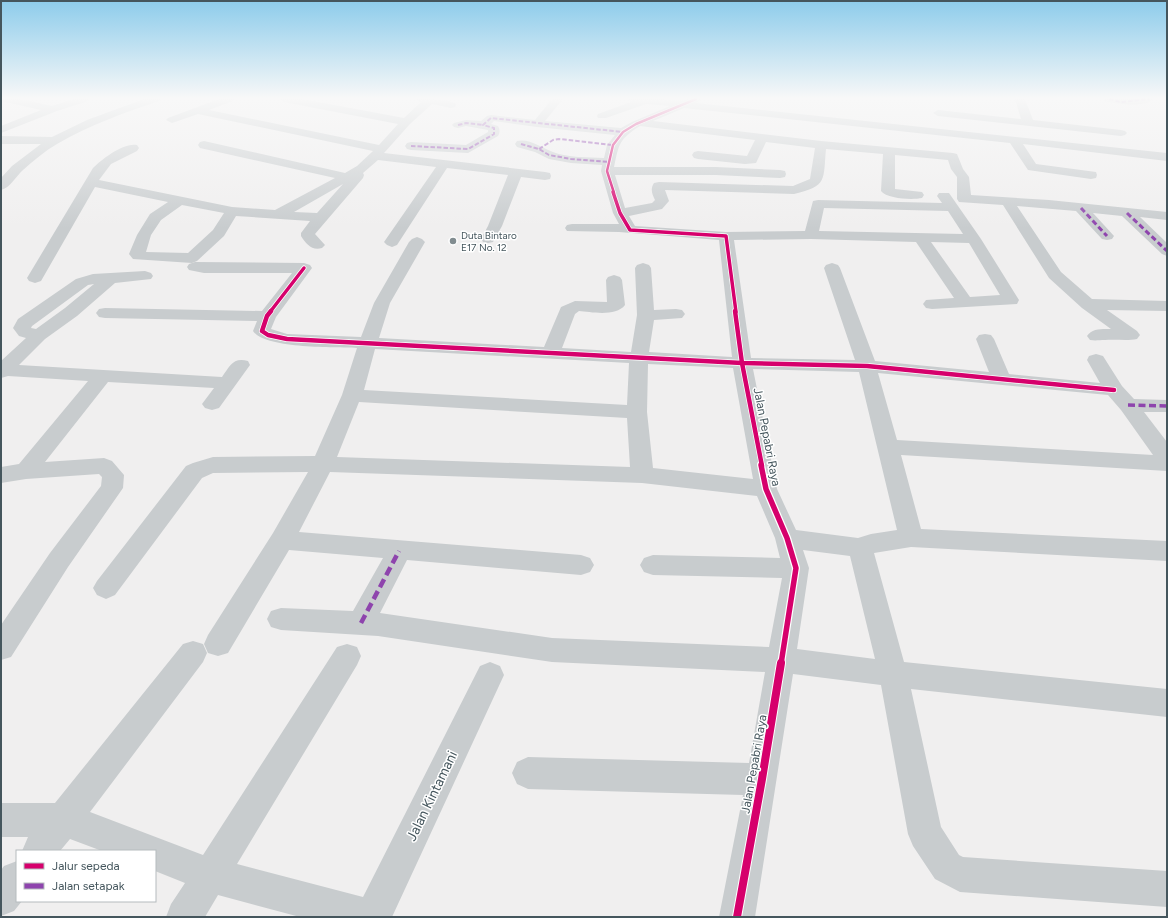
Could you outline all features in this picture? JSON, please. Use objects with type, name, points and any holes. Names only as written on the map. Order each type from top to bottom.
[{"type":"street","points":[[1,186],[27,158],[49,142]]},
{"type":"street","points":[[328,142],[378,153],[444,164],[545,176]]},
{"type":"street","points":[[317,246],[308,236],[308,233],[354,174],[388,142]]},
{"type":"street","points":[[411,146],[468,149],[480,142]]},
{"type":"street","points":[[539,149],[550,142]]},
{"type":"street","points":[[585,142],[613,145]]},
{"type":"street","points":[[615,142],[613,145],[608,166],[620,213],[630,230]]},
{"type":"street","points":[[698,155],[752,160],[760,142]]},
{"type":"street","points":[[798,142],[889,152],[953,157]]},
{"type":"street","points":[[948,142],[957,169],[963,177],[964,199]]},
{"type":"street","points":[[1015,142],[1032,167],[1091,175]]},
{"type":"street","points":[[1031,142],[1167,157]]},
{"type":"street","points":[[1126,142],[1132,153]]},
{"type":"street","points":[[521,144],[539,149],[549,155],[608,166],[780,174]]},
{"type":"street","points":[[204,145],[354,174]]},
{"type":"street","points":[[620,213],[657,206],[662,202],[658,192],[659,186],[794,190],[805,187],[816,180],[821,145]]},
{"type":"street","points":[[35,278],[75,212],[91,182],[107,161],[133,148]]},
{"type":"street","points":[[889,152],[888,191],[947,202],[974,240],[1011,300],[1022,313]]},
{"type":"street","points":[[392,242],[444,164]]},
{"type":"street","points":[[488,239],[495,226],[516,172]]},
{"type":"street","points":[[277,215],[354,174]]},
{"type":"street","points":[[91,182],[232,211],[321,218]]},
{"type":"street","points":[[107,198],[126,189]]},
{"type":"street","points":[[811,234],[818,204],[947,202],[964,199],[1007,201],[1167,216]]},
{"type":"street","points":[[179,201],[155,217],[144,235],[137,254],[138,256],[192,258],[220,233],[232,211]]},
{"type":"street","points":[[1007,201],[1055,275],[1088,304],[1131,335],[1102,334],[1096,336]]},
{"type":"street","points":[[75,212],[94,204]]},
{"type":"street","points":[[1081,208],[1107,236]]},
{"type":"street","points":[[1127,213],[1165,248]]},
{"type":"street","points":[[572,228],[619,228],[726,236],[811,234],[974,240]]},
{"type":"street","name":"Jalan Pepabri Raya","points":[[726,236],[742,363],[766,489],[787,538],[796,568],[762,779],[737,917]]},
{"type":"street","points":[[920,237],[965,302]]},
{"type":"street","points":[[41,850],[206,648],[282,540],[323,464],[352,395],[368,342],[382,303],[417,242]]},
{"type":"street","points":[[195,267],[304,268],[267,316],[262,331],[268,335],[287,339],[368,342],[412,346],[552,352],[742,363],[867,366],[1114,390]]},
{"type":"street","points":[[642,475],[637,412],[639,357],[646,315],[643,268]]},
{"type":"street","points":[[832,268],[867,366],[911,538]]},
{"type":"street","points":[[2,371],[39,335],[71,312],[112,277],[144,276]]},
{"type":"street","points":[[552,352],[567,311],[571,308],[575,306],[611,307],[616,305],[614,280]]},
{"type":"street","points":[[932,304],[1011,300]]},
{"type":"street","points":[[1088,304],[1167,306]]},
{"type":"street","points":[[105,313],[267,316]]},
{"type":"street","points":[[646,315],[676,314]]},
{"type":"street","points":[[985,339],[1002,380]]},
{"type":"street","points":[[1096,360],[1114,390],[1128,405],[1167,458]]},
{"type":"street","points":[[212,404],[241,365]]},
{"type":"street","points":[[2,371],[103,375],[229,383]]},
{"type":"street","points":[[26,471],[103,375]]},
{"type":"street","points":[[352,395],[637,412]]},
{"type":"street","points":[[1128,405],[1167,406]]},
{"type":"street","points":[[887,447],[1167,463]]},
{"type":"street","points":[[106,588],[194,472],[201,468],[213,465],[323,464],[642,475],[766,489]]},
{"type":"street","points":[[1,475],[26,471],[104,466],[113,475],[112,488],[59,560],[9,624],[1,648]]},
{"type":"street","points":[[787,538],[860,548],[871,543],[911,538],[1167,551]]},
{"type":"street","points":[[282,540],[399,551],[581,565]]},
{"type":"street","points":[[860,548],[893,674],[925,834],[946,867],[960,874],[1167,889]]},
{"type":"street","points":[[361,623],[399,551]]},
{"type":"street","points":[[654,565],[796,568]]},
{"type":"street","points":[[281,619],[361,623],[552,650],[781,660],[893,674],[1167,703]]},
{"type":"street","points":[[184,917],[347,656]]},
{"type":"street","name":"Jalan Kintamani","points":[[373,917],[490,675]]},
{"type":"street","points":[[528,774],[762,779]]},
{"type":"street","points":[[1,820],[65,820],[144,850]]},
{"type":"street","points":[[156,854],[209,875],[368,917]]},
{"type":"street","points":[[1,898],[16,880]]},
{"type":"marked path","points":[[411,146],[468,149],[480,142]]},
{"type":"marked path","points":[[539,149],[550,142]]},
{"type":"marked path","points":[[585,142],[613,145]]},
{"type":"marked path","points":[[521,144],[539,149],[549,155],[571,159],[609,162]]},
{"type":"marked path","points":[[1081,208],[1107,236]]},
{"type":"marked path","points":[[1127,213],[1167,251]]},
{"type":"marked path","points":[[1128,405],[1167,406]]},
{"type":"marked path","points":[[361,623],[399,551]]},
{"type":"cycle path","points":[[615,142],[613,145],[607,171],[620,213],[630,230],[726,236],[742,363],[766,489],[787,538],[796,568],[762,779],[737,917]]},
{"type":"cycle path","points":[[304,268],[267,316],[262,331],[268,335],[287,339],[742,363],[867,366],[1114,390]]},
{"type":"place","name":"Duta Bintaro E17 No. 12","points":[[453,241]]}]
